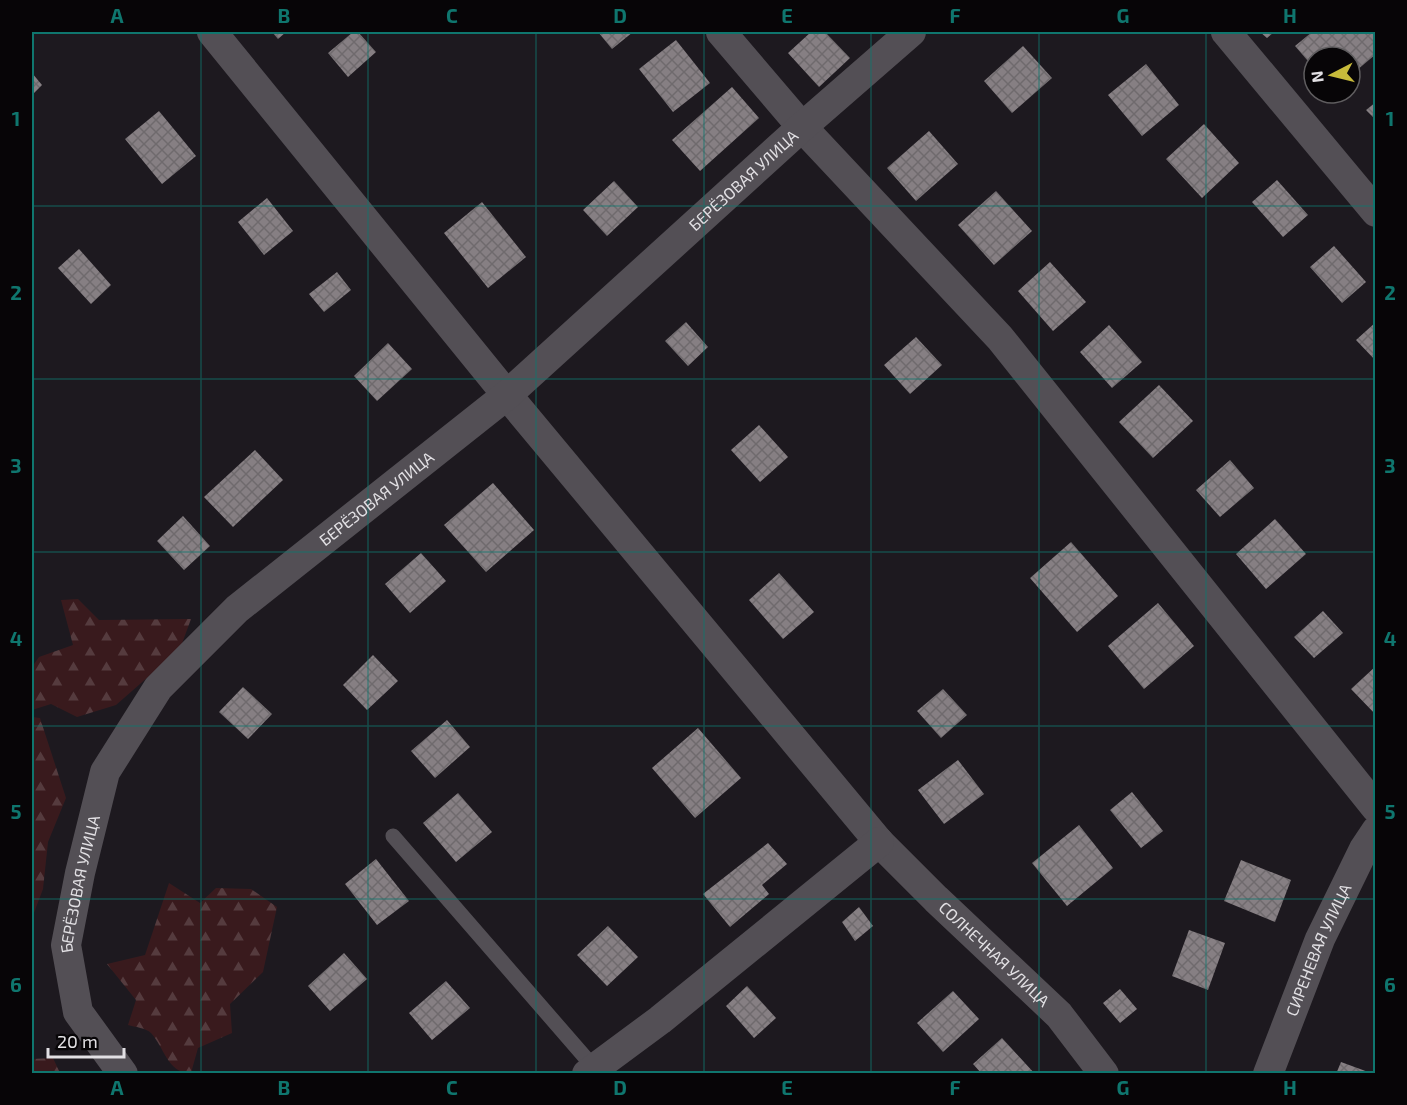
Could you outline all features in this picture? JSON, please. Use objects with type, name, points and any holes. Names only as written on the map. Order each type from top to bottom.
[{"type":"street","name":"СОЛНЕЧНАЯ УЛИЦА","points":[[212,32],[507,394],[879,842],[1059,1015],[1104,1074]]},
{"type":"street","points":[[721,32],[802,127],[1000,338],[1376,808]]},
{"type":"street","name":"БЕРЁЗОВАЯ УЛИЦА","points":[[123,1074],[78,1012],[66,945],[80,873],[105,772],[158,688],[237,609],[507,394],[802,127],[911,32]]},
{"type":"street","points":[[1226,32],[1376,212]]},
{"type":"street","name":"СИРЕНЕВАЯ УЛИЦА","points":[[1268,1074],[1320,939],[1364,849],[1376,831]]},
{"type":"street","points":[[593,1072],[879,842]]},
{"type":"lane","points":[[393,836],[593,1072]]},
{"type":"green space","points":[[78,599],[99,620],[191,619],[180,649],[116,705],[77,717],[51,704],[32,710],[32,667],[39,657],[73,645],[61,600]]},
{"type":"green space","points":[[32,717],[40,718],[66,798],[48,842],[43,889],[32,918]]},
{"type":"green space","points":[[169,883],[200,903],[216,888],[251,889],[277,907],[263,972],[230,1004],[232,1033],[198,1048],[191,1073],[177,1069],[167,1059],[149,1031],[128,1025],[136,1000],[107,964],[145,955]]},
{"type":"green space","points":[[53,1058],[60,1073],[32,1073],[32,1059]]},
{"type":"building","points":[[272,32],[286,32],[278,39]]},
{"type":"building","points":[[353,32],[358,32],[376,52],[348,77],[328,53]]},
{"type":"building","points":[[598,32],[633,32],[612,49]]},
{"type":"building","points":[[811,32],[825,32],[850,58],[819,87],[788,53]]},
{"type":"building","points":[[1260,32],[1274,32],[1267,38]]},
{"type":"building","points":[[1312,32],[1376,32],[1376,54],[1362,66],[1362,45],[1302,45],[1302,54],[1295,46]]},
{"type":"building","points":[[676,40],[710,83],[673,112],[639,69]]},
{"type":"building","points":[[1023,46],[1052,78],[1012,113],[984,81]]},
{"type":"building","points":[[1146,64],[1179,105],[1142,136],[1108,95]]},
{"type":"building","points":[[32,73],[42,85],[32,95]]},
{"type":"building","points":[[732,87],[759,118],[700,171],[672,140]]},
{"type":"building","points":[[1376,102],[1376,120],[1366,110]]},
{"type":"building","points":[[159,111],[196,156],[162,184],[125,139]]},
{"type":"building","points":[[1204,124],[1239,163],[1202,198],[1166,159]]},
{"type":"building","points":[[929,131],[958,164],[916,201],[887,168]]},
{"type":"building","points":[[1277,180],[1308,215],[1283,237],[1252,202]]},
{"type":"building","points":[[614,181],[638,207],[607,236],[583,210]]},
{"type":"building","points":[[996,191],[1032,231],[994,265],[958,225]]},
{"type":"building","points":[[267,198],[293,231],[264,255],[238,222]]},
{"type":"building","points":[[482,202],[526,257],[488,288],[444,233]]},
{"type":"building","points":[[1334,246],[1366,282],[1342,303],[1310,267]]},
{"type":"building","points":[[79,249],[111,285],[91,304],[58,268]]},
{"type":"building","points":[[1050,262],[1086,302],[1053,331],[1018,291]]},
{"type":"building","points":[[337,272],[351,290],[324,312],[309,294]]},
{"type":"building","points":[[686,322],[708,347],[688,366],[665,341]]},
{"type":"building","points":[[1376,322],[1376,361],[1356,340]]},
{"type":"building","points":[[1109,325],[1142,362],[1112,388],[1080,352]]},
{"type":"building","points":[[916,337],[942,365],[910,394],[884,365]]},
{"type":"building","points":[[388,343],[412,369],[377,401],[354,376]]},
{"type":"building","points":[[1159,385],[1193,421],[1153,458],[1119,422]]},
{"type":"building","points":[[759,425],[788,457],[760,482],[731,450]]},
{"type":"building","points":[[255,450],[283,480],[233,527],[204,497]]},
{"type":"building","points":[[1230,460],[1254,488],[1220,517],[1196,490]]},
{"type":"building","points":[[493,483],[534,530],[486,572],[444,525]]},
{"type":"building","points":[[183,516],[210,546],[184,570],[157,541]]},
{"type":"building","points":[[1275,519],[1306,554],[1266,589],[1236,554]]},
{"type":"building","points":[[1071,542],[1118,596],[1077,632],[1030,578]]},
{"type":"building","points":[[421,553],[446,581],[410,613],[385,584]]},
{"type":"building","points":[[779,573],[814,612],[783,639],[749,600]]},
{"type":"building","points":[[1158,603],[1194,646],[1144,689],[1108,646]]},
{"type":"building","points":[[1323,611],[1343,633],[1314,658],[1294,637]]},
{"type":"building","points":[[373,655],[398,681],[367,710],[343,685]]},
{"type":"building","points":[[1376,666],[1376,715],[1351,689]]},
{"type":"building","points":[[243,687],[272,714],[248,739],[219,712]]},
{"type":"building","points":[[943,689],[967,715],[941,738],[917,711]]},
{"type":"building","points":[[447,720],[470,747],[435,778],[411,751]]},
{"type":"building","points":[[698,728],[741,778],[695,818],[652,768]]},
{"type":"building","points":[[958,760],[984,794],[944,824],[918,790]]},
{"type":"building","points":[[1132,792],[1163,831],[1141,848],[1110,810]]},
{"type":"building","points":[[458,793],[492,832],[456,862],[423,823]]},
{"type":"building","points":[[1079,825],[1113,868],[1067,906],[1032,863]]},
{"type":"building","points":[[768,843],[787,864],[762,885],[769,894],[730,927],[703,894]]},
{"type":"building","points":[[376,859],[409,901],[377,925],[345,884]]},
{"type":"building","points":[[1241,860],[1291,880],[1275,922],[1224,901]]},
{"type":"building","points":[[859,907],[873,926],[855,941],[842,922]]},
{"type":"building","points":[[608,926],[638,957],[607,986],[577,955]]},
{"type":"building","points":[[1189,930],[1225,943],[1208,990],[1172,976]]},
{"type":"building","points":[[344,953],[367,979],[330,1011],[308,986]]},
{"type":"building","points":[[446,981],[470,1008],[432,1040],[409,1013]]},
{"type":"building","points":[[747,986],[776,1018],[754,1038],[726,1006]]},
{"type":"building","points":[[1120,989],[1137,1009],[1120,1023],[1103,1003]]},
{"type":"building","points":[[953,991],[979,1019],[943,1052],[917,1023]]},
{"type":"building","points":[[1002,1038],[1035,1074],[982,1074],[973,1064]]},
{"type":"building","points":[[1341,1062],[1371,1073],[1371,1074],[1336,1074]]}]
